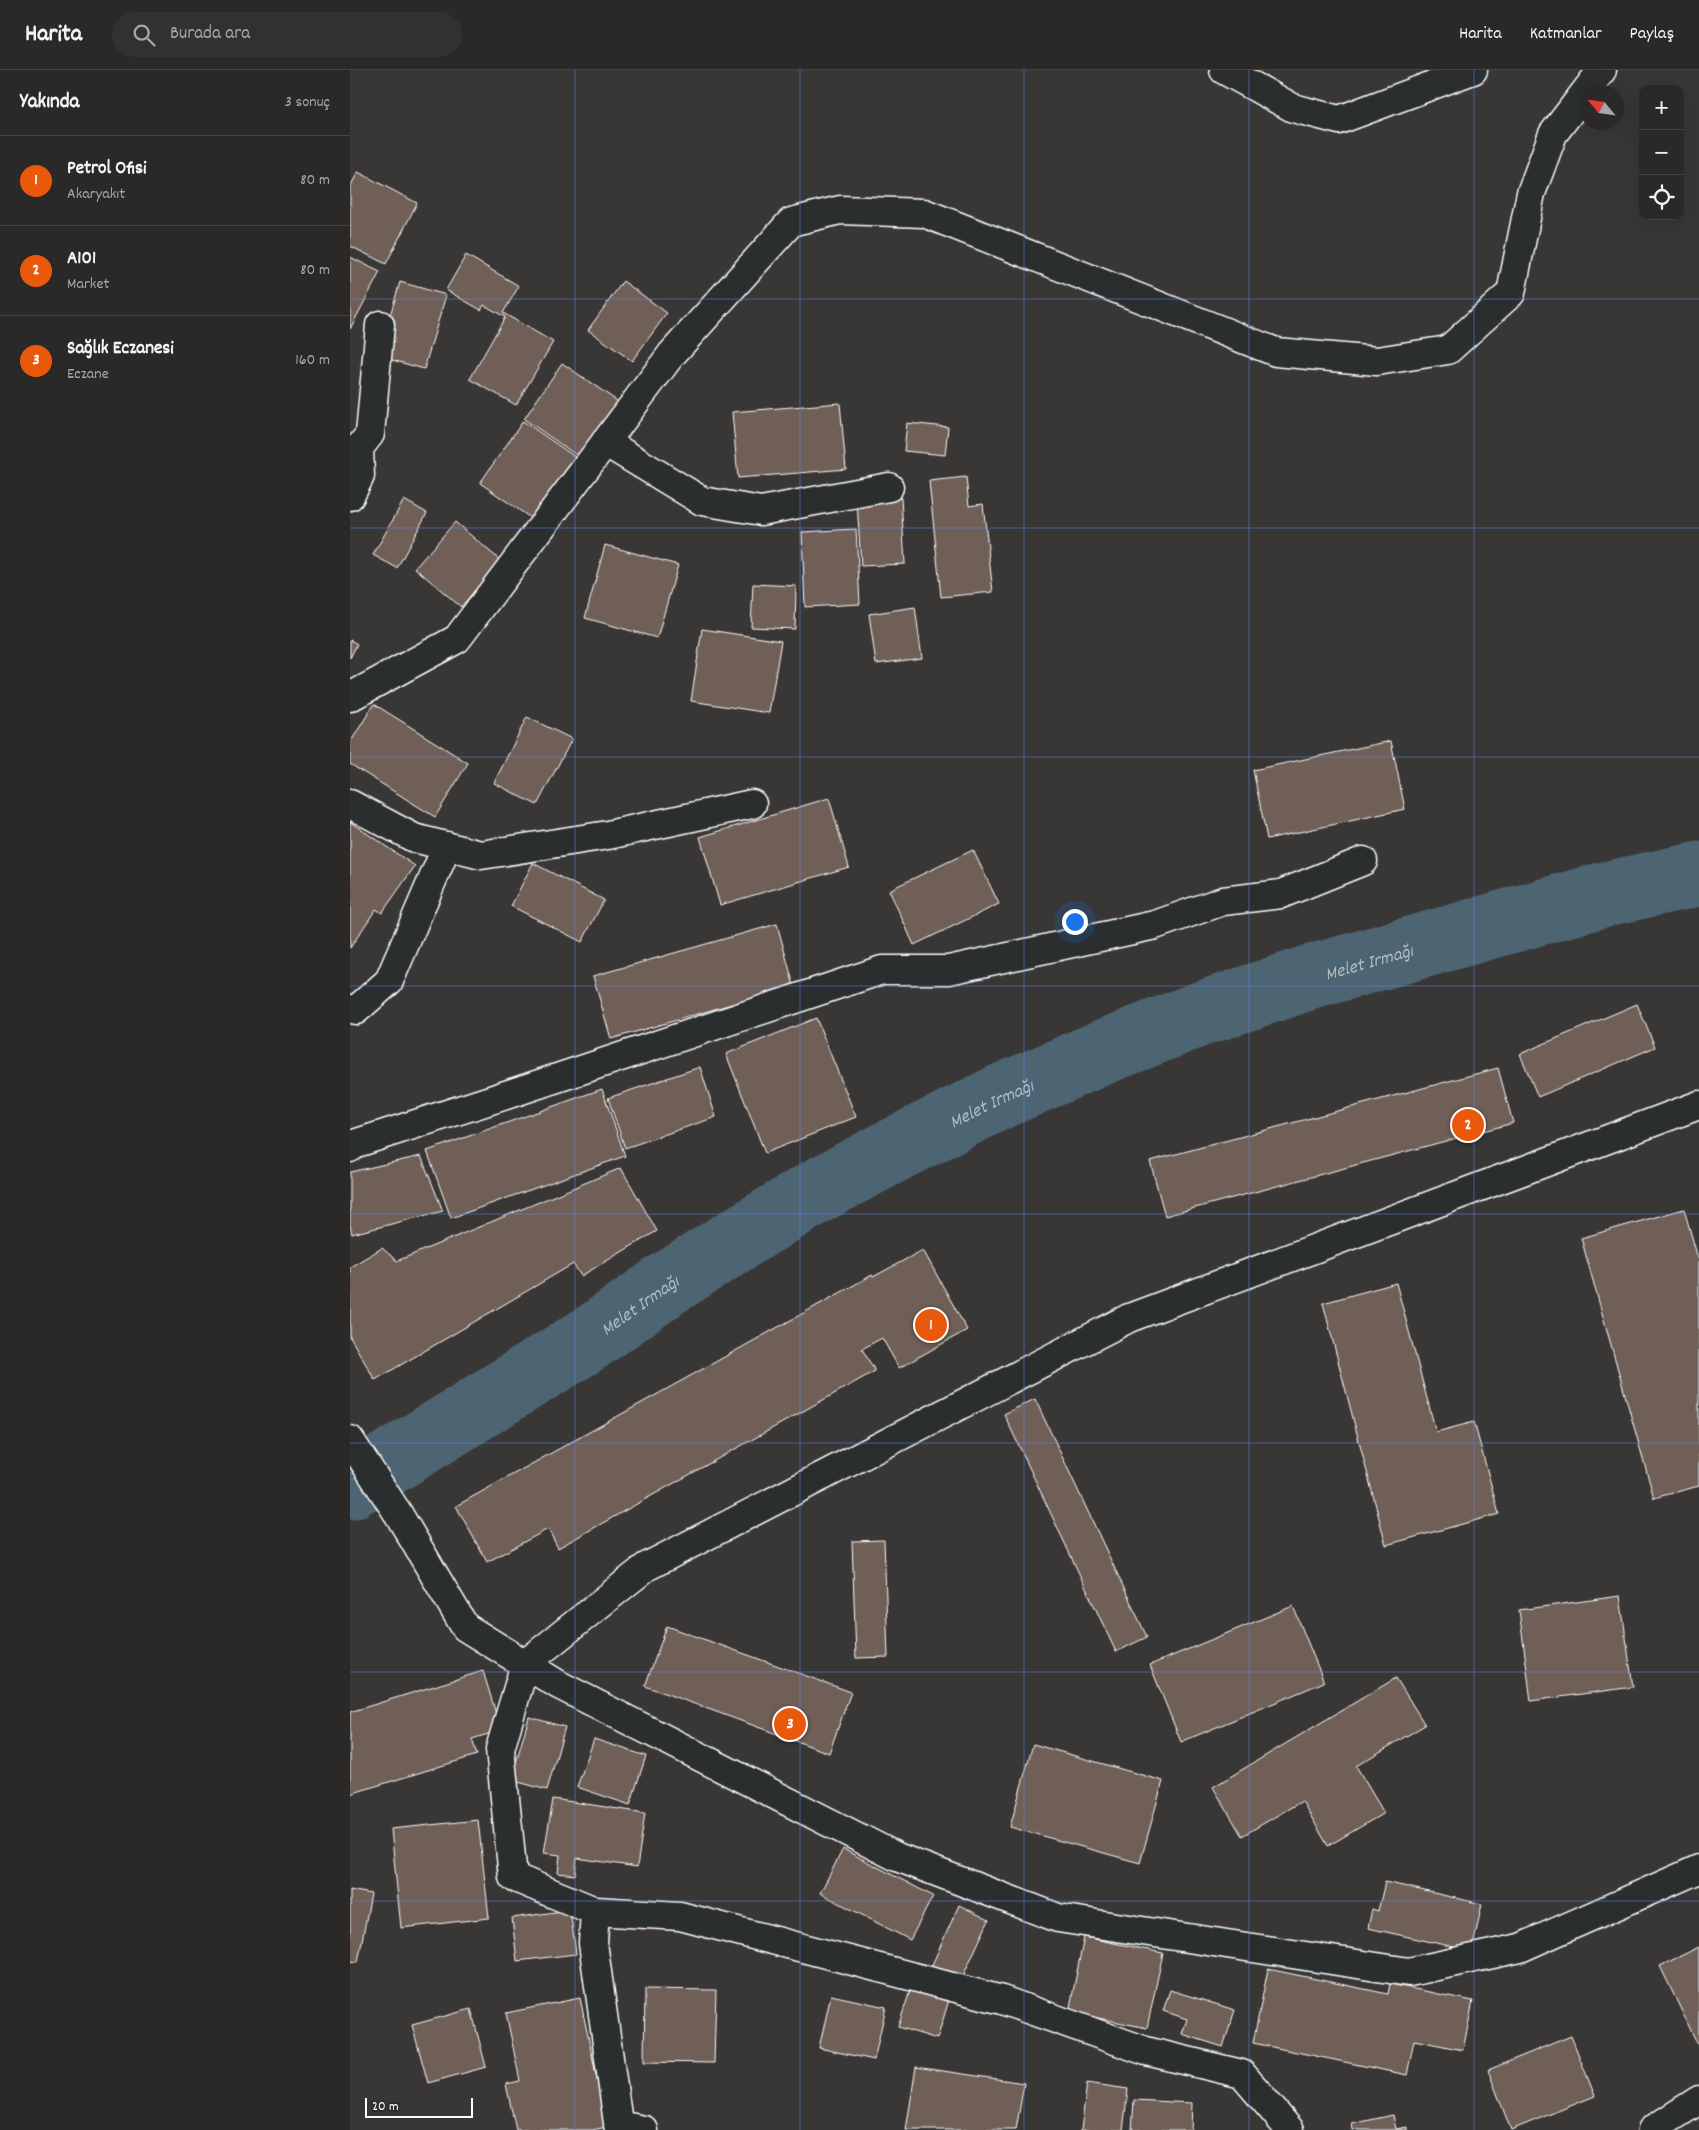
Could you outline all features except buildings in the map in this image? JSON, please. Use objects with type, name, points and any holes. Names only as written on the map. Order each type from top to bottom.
[{"type":"street","points":[[1224,70],[1293,108],[1339,120],[1473,70]]},
{"type":"street","points":[[350,697],[457,639],[671,355],[791,222],[840,210],[924,213],[1276,352],[1377,361],[1448,350],[1512,293],[1531,194],[1553,134],[1602,70]]},
{"type":"street","points":[[350,496],[360,476],[360,448],[370,434],[380,325]]},
{"type":"street","points":[[605,442],[702,501],[761,511],[889,487]]},
{"type":"street","points":[[350,804],[414,838],[482,855],[608,835],[752,804]]},
{"type":"street","points":[[350,1009],[356,1010],[389,981],[447,846]]},
{"type":"street","points":[[350,1148],[357,1143],[882,970],[949,970],[1155,925],[1223,901],[1280,894],[1363,862]]},
{"type":"street","points":[[1290,2130],[1242,2074],[1146,2051],[1002,2000],[680,1916],[595,1911],[513,1877],[500,1749],[525,1664],[646,1567],[1129,1318],[1699,1106]]},
{"type":"street","points":[[350,1440],[398,1515],[465,1627],[559,1685],[897,1857],[1058,1918],[1409,1972],[1520,1948],[1699,1869]]},
{"type":"street","points":[[595,1911],[593,1944],[627,2128]]},
{"type":"street","points":[[1652,2130],[1699,2100]]},
{"type":"waterway","name":"Melet Irmağı","points":[[350,1487],[591,1338],[666,1285],[821,1189],[1000,1097],[1101,1053],[1203,1013],[1308,978],[1605,894],[1699,874]]},
{"type":"place","name":"A101","points":[[1468,1125]]},
{"type":"place","name":"Petrol Ofisi","points":[[931,1325]]},
{"type":"place","name":"Sağlık Eczanesi","points":[[790,1724]]}]
